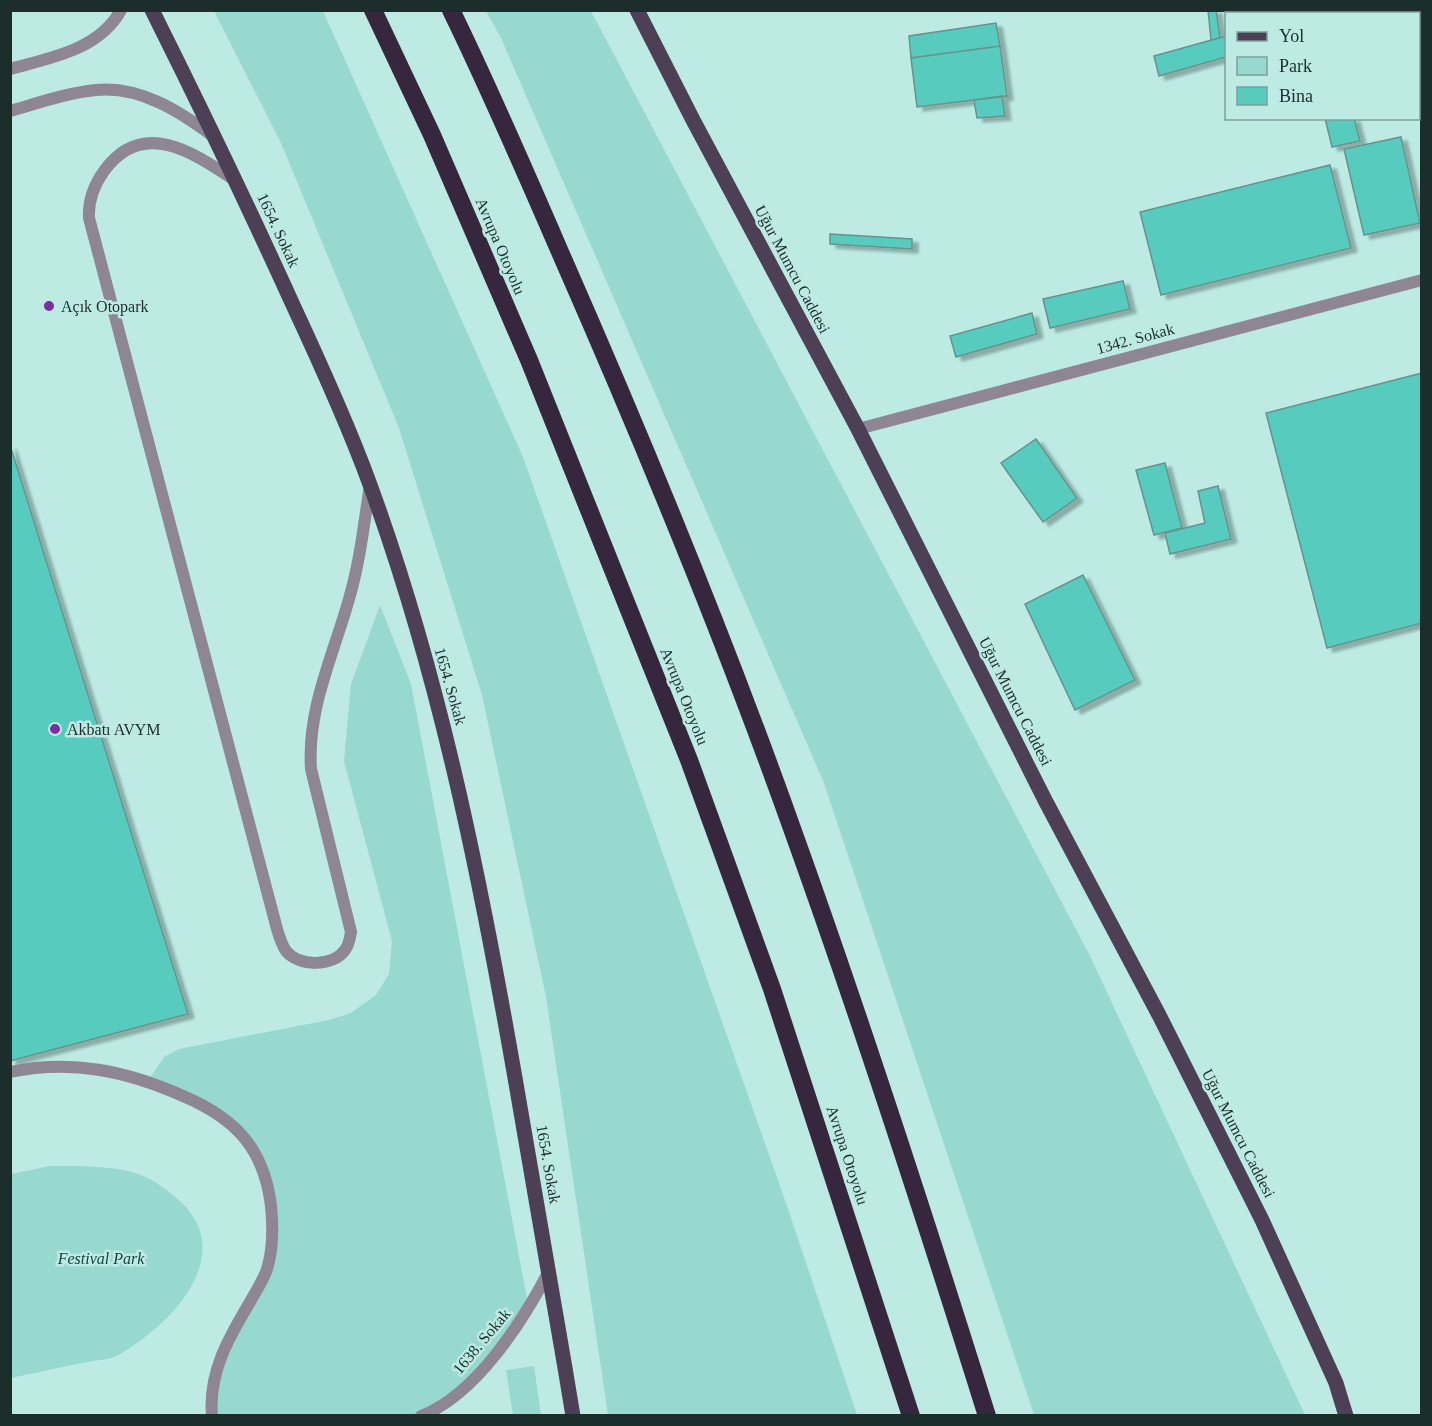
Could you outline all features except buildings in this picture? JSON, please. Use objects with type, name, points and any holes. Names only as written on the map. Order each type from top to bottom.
[{"type":"highway","name":"Avrupa Otoyolu","points":[[373,10],[432,135],[530,360],[689,760],[772,989],[910,1416]]},
{"type":"highway","points":[[451,10],[603,349],[683,542],[794,832],[917,1193],[987,1416]]},
{"type":"main road","name":"1654. Sokak","points":[[152,10],[237,181],[342,411],[370,484],[405,588],[446,733],[472,845],[492,944],[573,1416]]},
{"type":"main road","name":"Uğur Mumcu Caddesi","points":[[637,10],[858,429],[1046,802],[1160,1015],[1262,1220],[1336,1383],[1346,1416]]},
{"type":"street","points":[[10,69],[70,52],[83,46],[108,27],[121,10]]},
{"type":"street","points":[[10,111],[80,92],[98,89],[114,90],[152,99],[187,116],[216,138]]},
{"type":"street","points":[[237,181],[199,156],[178,147],[141,143],[128,147],[117,156],[100,177],[90,199],[89,218],[277,929],[287,951],[295,959],[304,962],[315,963],[338,957],[345,950],[351,932],[311,770],[310,751],[315,706],[349,600],[358,564],[370,484]]},
{"type":"street","name":"1342. Sokak","points":[[858,429],[1422,280]]},
{"type":"street","points":[[10,1072],[44,1068],[88,1068],[148,1081],[216,1112],[241,1134],[257,1156],[270,1193],[273,1220],[267,1268],[225,1347],[215,1372],[211,1391],[212,1416]]},
{"type":"street","name":"1638. Sokak","points":[[421,1416],[447,1401],[497,1353],[529,1309],[549,1271]]},
{"type":"green space","points":[[214,11],[323,11],[523,457],[786,1203],[857,1415],[608,1415],[546,997],[482,695],[399,428],[281,143]]},
{"type":"green space","points":[[486,11],[591,11],[1089,954],[1305,1415],[1034,1415],[824,783],[501,38]]},
{"type":"green space","points":[[380,605],[411,684],[529,1309],[461,1390],[421,1415],[212,1415],[211,1391],[267,1268],[270,1193],[241,1134],[148,1081],[164,1057],[179,1049],[329,1020],[351,1013],[376,995],[389,974],[392,941],[344,761],[351,684]]},
{"type":"green space","name":"Festival Park","points":[[50,1166],[120,1169],[141,1175],[163,1187],[182,1203],[197,1224],[203,1246],[199,1268],[189,1290],[175,1310],[157,1328],[118,1355],[11,1378],[11,1174]]},
{"type":"green space","points":[[534,1366],[541,1415],[513,1415],[506,1370]]},
{"type":"place","name":"Açık Otopark","points":[[49,306]]},
{"type":"place","name":"Akbatı AVYM","points":[[55,729]]}]
